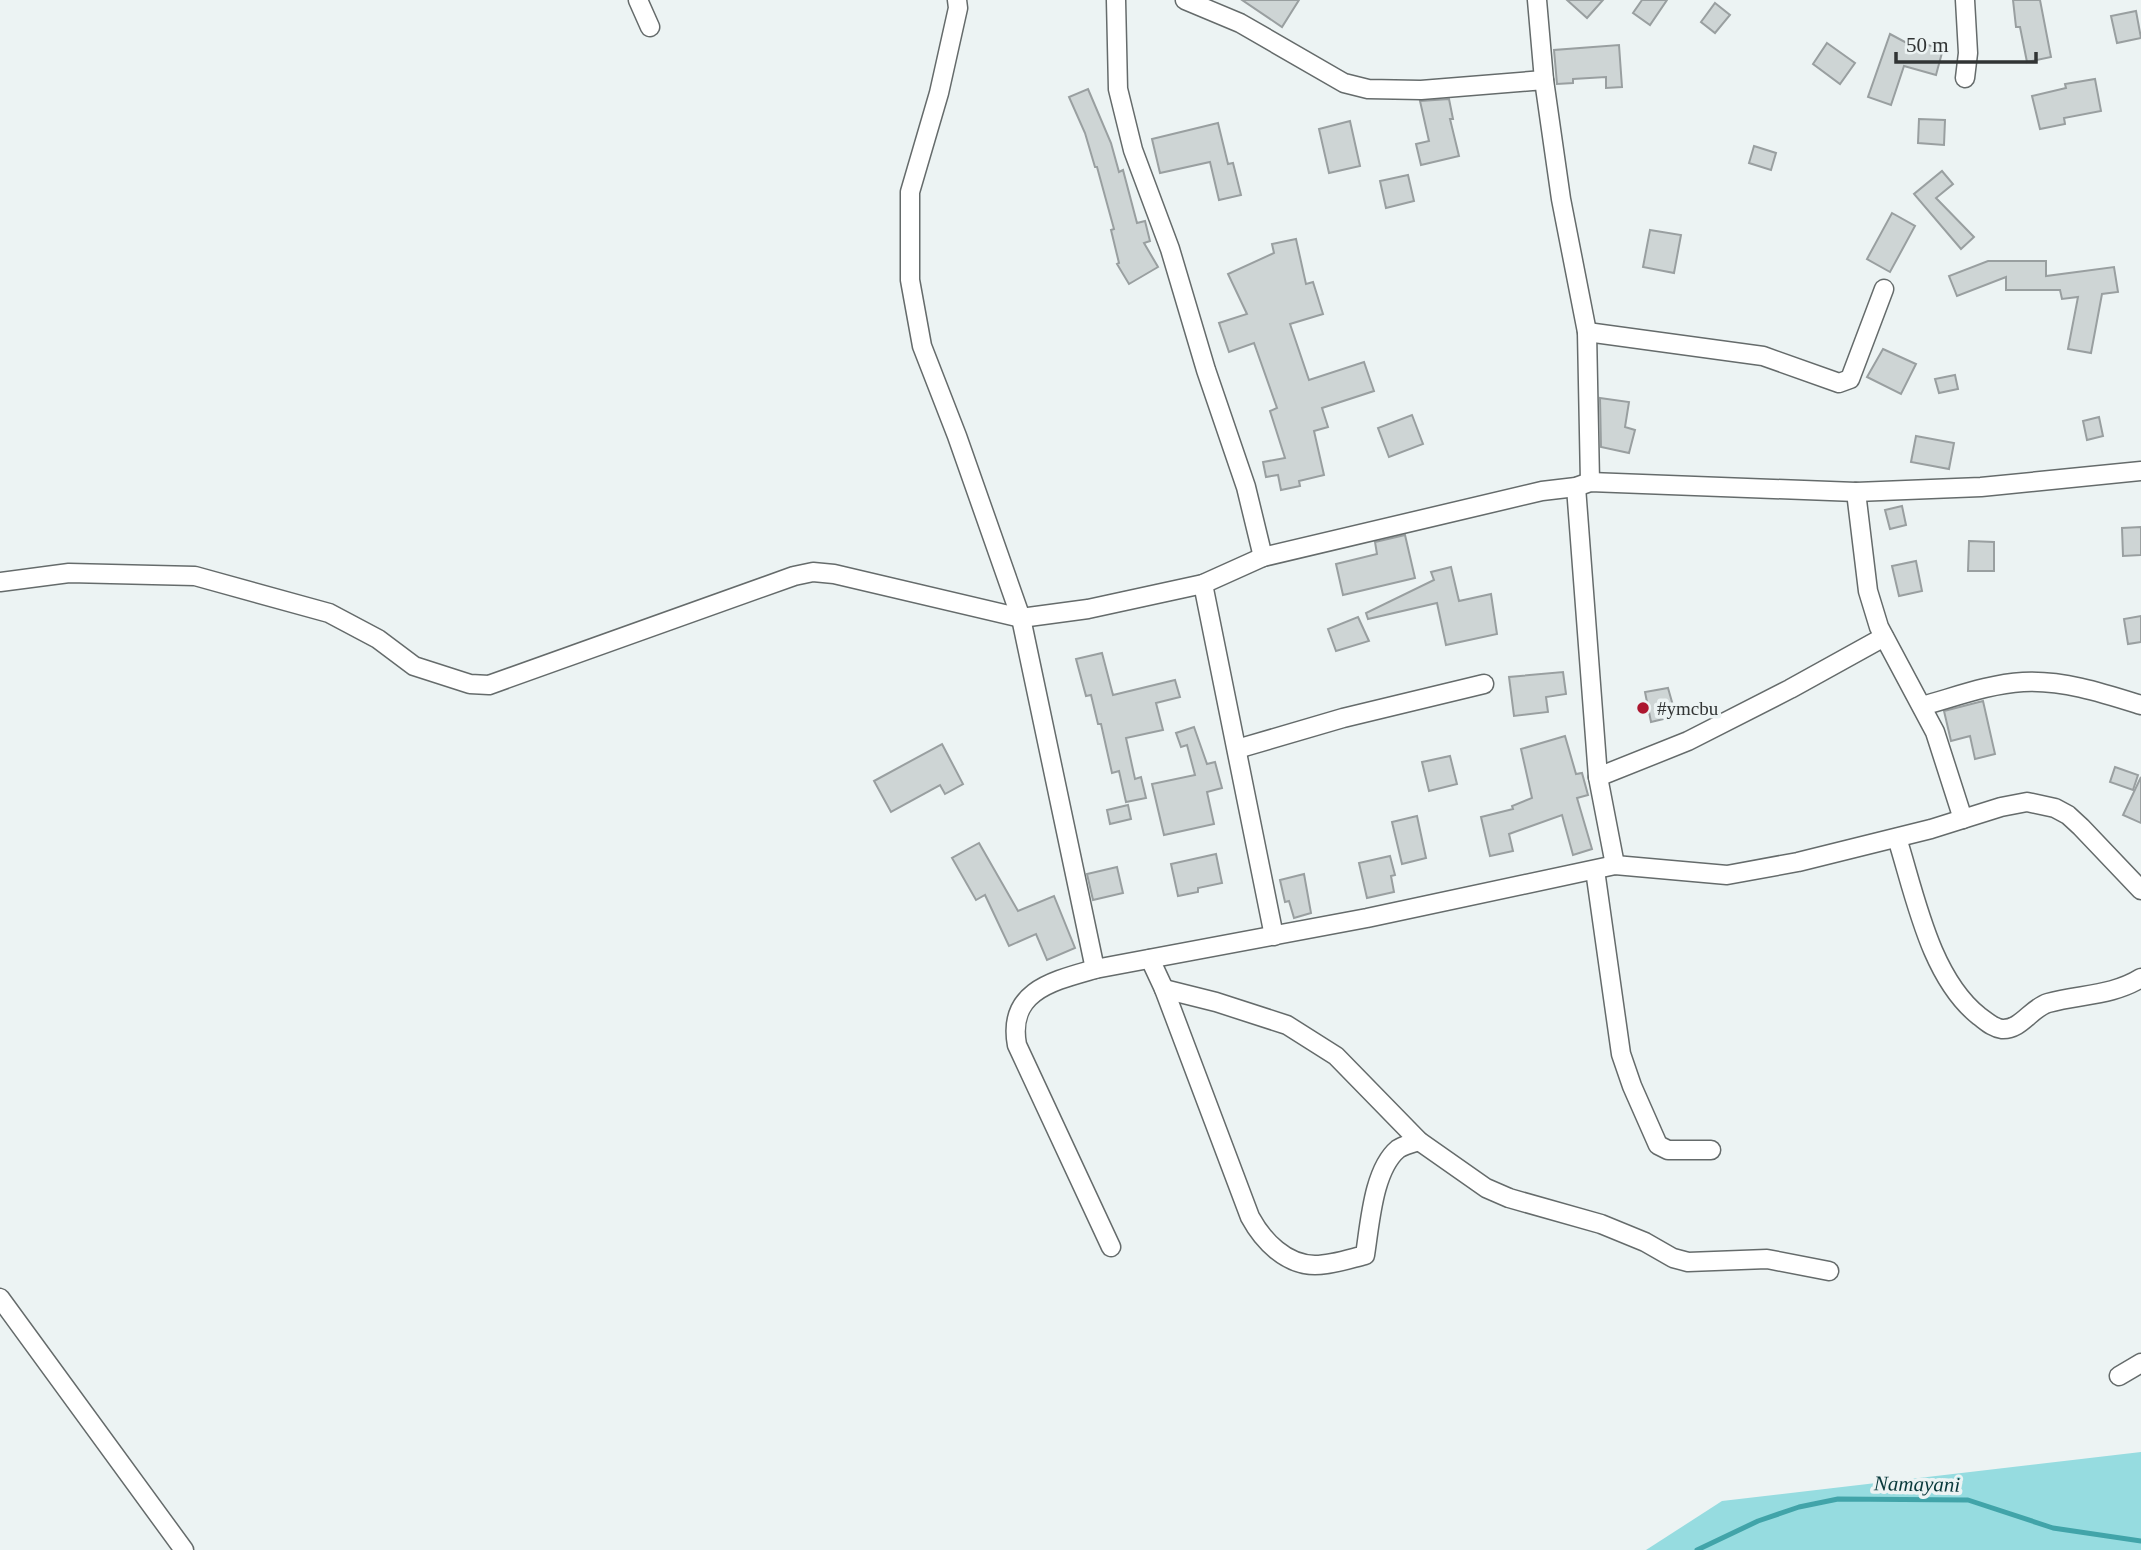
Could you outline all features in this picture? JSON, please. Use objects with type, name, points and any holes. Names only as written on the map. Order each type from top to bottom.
[{"type":"street","points":[[638,0],[650,27]]},
{"type":"street","points":[[957,0],[958,8],[939,93],[910,192],[910,280],[922,346],[957,436],[1021,618],[1096,970]]},
{"type":"street","points":[[1116,0],[1118,89],[1133,150],[1170,249],[1206,370],[1246,487],[1264,557]]},
{"type":"street","points":[[1185,0],[1240,23],[1344,83],[1368,89],[1421,90],[1544,80]]},
{"type":"street","points":[[1536,0],[1561,199],[1587,332],[1583,484],[1598,777],[1615,865]]},
{"type":"street","points":[[1965,0],[1968,53],[1965,78]]},
{"type":"street","points":[[1587,332],[1763,356],[1839,383],[1850,379],[1885,289]]},
{"type":"street","points":[[0,582],[69,573],[195,576],[329,613],[378,639],[414,666],[470,684],[489,685],[794,576],[813,572],[834,574],[1021,618],[1088,609],[1203,584],[1264,557],[1542,491],[1583,484],[1856,492],[1981,487],[2141,471]]},
{"type":"street","points":[[1856,492],[1868,591],[1884,637],[1935,732],[1964,819]]},
{"type":"street","points":[[1203,584],[1274,936]]},
{"type":"street","points":[[1598,777],[1688,741],[1790,690],[1884,637]]},
{"type":"street","points":[[1922,706],[1992,686],[2024,682],[2082,687],[2141,705]]},
{"type":"street","points":[[1237,749],[1343,718],[1484,684]]},
{"type":"street","points":[[1111,1247],[1045,1110],[1014,1032],[1015,1020],[1026,999],[1060,979],[1615,865],[1727,875],[1798,862],[1897,838],[2001,807],[2027,802],[2055,808],[2081,827],[2137,881]]},
{"type":"street","points":[[1897,838],[1928,937],[1948,979],[1964,1004],[1994,1027],[2012,1027],[2046,1004],[2122,988],[2141,978]]},
{"type":"street","points":[[1595,870],[1621,1054],[1632,1086],[1658,1145],[1668,1150],[1711,1150]]},
{"type":"street","points":[[1150,959],[1164,989],[1250,1217],[1259,1233],[1287,1256],[1303,1264],[1316,1265],[1365,1255],[1374,1199],[1384,1169],[1399,1149],[1419,1141]]},
{"type":"street","points":[[1164,989],[1216,1002],[1287,1025],[1336,1056],[1419,1141],[1486,1188],[1509,1198],[1601,1224],[1645,1242],[1673,1258],[1704,1263],[1767,1259],[1829,1271]]},
{"type":"street","points":[[0,1298],[184,1550]]},
{"type":"street","points":[[2119,1376],[2141,1363]]},
{"type":"shaded area","points":[[2141,1452],[2141,1550],[1646,1550],[1722,1501]]},
{"type":"building","points":[[1242,0],[1299,0],[1282,27]]},
{"type":"building","points":[[1567,0],[1603,0],[1587,18]]},
{"type":"building","points":[[1642,0],[1667,0],[1650,25],[1633,13]]},
{"type":"building","points":[[2013,0],[2040,0],[2051,57],[2027,62],[2020,27],[2016,27]]},
{"type":"building","points":[[1715,3],[1730,15],[1715,33],[1701,22]]},
{"type":"building","points":[[2136,11],[2141,38],[2117,43],[2111,16]]},
{"type":"building","points":[[1890,34],[1918,49],[1920,43],[1943,49],[1936,75],[1904,66],[1891,105],[1868,97]]},
{"type":"building","points":[[1827,43],[1855,63],[1840,84],[1813,64]]},
{"type":"building","points":[[1619,45],[1622,87],[1606,88],[1606,77],[1573,79],[1573,83],[1557,84],[1554,50]]},
{"type":"building","points":[[2095,79],[2101,111],[2064,118],[2065,124],[2040,129],[2032,96],[2066,88],[2065,84]]},
{"type":"building","points":[[1088,89],[1111,143],[1119,172],[1123,170],[1137,223],[1145,221],[1150,241],[1144,243],[1158,267],[1129,284],[1117,264],[1119,263],[1111,230],[1114,229],[1097,167],[1069,97]]},
{"type":"building","points":[[1449,99],[1453,119],[1450,119],[1459,156],[1421,165],[1416,144],[1429,141],[1420,101]]},
{"type":"building","points":[[1919,119],[1945,120],[1944,145],[1918,143]]},
{"type":"building","points":[[1350,121],[1360,166],[1329,173],[1319,129]]},
{"type":"building","points":[[1218,123],[1228,164],[1233,163],[1241,195],[1219,200],[1210,162],[1160,173],[1152,139]]},
{"type":"building","points":[[1754,146],[1776,153],[1771,170],[1749,163]]},
{"type":"building","points":[[1942,171],[1953,184],[1936,198],[1974,237],[1961,249],[1914,194]]},
{"type":"building","points":[[1408,175],[1414,201],[1386,208],[1380,181]]},
{"type":"building","points":[[1892,213],[1915,226],[1890,272],[1867,259]]},
{"type":"building","points":[[1650,230],[1681,235],[1674,273],[1643,267]]},
{"type":"building","points":[[1296,239],[1306,284],[1313,282],[1323,314],[1290,324],[1309,380],[1364,362],[1374,391],[1322,408],[1328,427],[1314,431],[1324,475],[1299,481],[1300,486],[1281,490],[1278,475],[1266,477],[1263,462],[1285,458],[1270,411],[1277,408],[1254,343],[1229,352],[1219,323],[1247,314],[1228,274],[1274,253],[1272,244]]},
{"type":"building","points":[[1988,261],[2046,261],[2046,276],[2114,267],[2118,292],[2102,294],[2091,353],[2068,349],[2078,297],[2062,299],[2060,290],[2006,290],[2006,277],[1957,296],[1949,276]]},
{"type":"building","points":[[1883,349],[1916,364],[1901,394],[1867,377]]},
{"type":"building","points":[[1955,375],[1958,389],[1939,393],[1935,379]]},
{"type":"building","points":[[1600,398],[1629,402],[1625,427],[1635,430],[1629,453],[1601,447]]},
{"type":"building","points":[[1412,415],[1423,444],[1389,457],[1378,428]]},
{"type":"building","points":[[2099,417],[2103,436],[2087,440],[2083,421]]},
{"type":"building","points":[[1916,436],[1954,443],[1949,469],[1911,462]]},
{"type":"building","points":[[1902,506],[1906,525],[1890,529],[1885,510]]},
{"type":"building","points":[[2141,527],[2141,555],[2123,556],[2122,528]]},
{"type":"building","points":[[1405,535],[1415,578],[1343,595],[1336,564],[1377,554],[1375,542]]},
{"type":"building","points":[[1969,541],[1994,542],[1994,571],[1968,571]]},
{"type":"building","points":[[1916,561],[1922,591],[1899,596],[1892,566]]},
{"type":"building","points":[[1451,567],[1459,601],[1491,594],[1497,634],[1446,645],[1437,603],[1368,619],[1366,613],[1434,580],[1431,572]]},
{"type":"building","points":[[2141,616],[2141,642],[2128,644],[2124,619]]},
{"type":"building","points":[[1358,617],[1369,641],[1336,651],[1328,629]]},
{"type":"building","points":[[1102,653],[1113,695],[1175,680],[1180,697],[1156,703],[1163,730],[1126,738],[1135,779],[1141,777],[1146,798],[1126,802],[1119,771],[1112,773],[1101,724],[1098,724],[1091,695],[1086,696],[1076,659]]},
{"type":"building","points":[[1563,672],[1566,694],[1546,697],[1548,712],[1514,716],[1509,677]]},
{"type":"building","points":[[1668,688],[1676,716],[1651,722],[1645,692]]},
{"type":"building","points":[[1983,701],[1995,754],[1975,759],[1970,736],[1951,741],[1944,711]]},
{"type":"building","points":[[1194,727],[1207,764],[1215,762],[1222,788],[1207,792],[1214,824],[1164,835],[1152,784],[1195,775],[1187,745],[1181,747],[1176,733]]},
{"type":"building","points":[[1565,736],[1576,774],[1582,773],[1588,795],[1577,798],[1592,849],[1573,855],[1562,815],[1509,834],[1513,851],[1490,856],[1481,817],[1513,809],[1512,806],[1532,798],[1521,749]]},
{"type":"building","points":[[942,744],[963,784],[945,794],[940,785],[891,812],[874,781]]},
{"type":"building","points":[[1450,756],[1457,784],[1429,791],[1422,762]]},
{"type":"building","points":[[2115,767],[2138,775],[2133,790],[2110,782]]},
{"type":"building","points":[[2141,777],[2141,823],[2123,815]]},
{"type":"building","points":[[1128,805],[1131,819],[1110,824],[1107,810]]},
{"type":"building","points":[[1417,816],[1426,858],[1402,864],[1392,822]]},
{"type":"building","points":[[979,843],[1018,911],[1054,896],[1075,948],[1047,960],[1036,934],[1009,946],[985,895],[976,900],[952,858]]},
{"type":"building","points":[[1216,854],[1222,883],[1178,896],[1171,864]]},
{"type":"building","points":[[1390,856],[1395,875],[1391,876],[1394,892],[1367,898],[1359,863]]},
{"type":"building","points":[[1117,867],[1123,893],[1093,900],[1087,874]]},
{"type":"building","points":[[1304,874],[1311,913],[1294,918],[1289,901],[1285,902],[1280,880]]},
{"type":"waterway","name":"Namayani","points":[[1697,1550],[1758,1521],[1799,1507],[1838,1499],[1968,1500],[2053,1528],[2141,1541]]},
{"type":"place","name":"#ymcbu","points":[[1643,708]]}]
